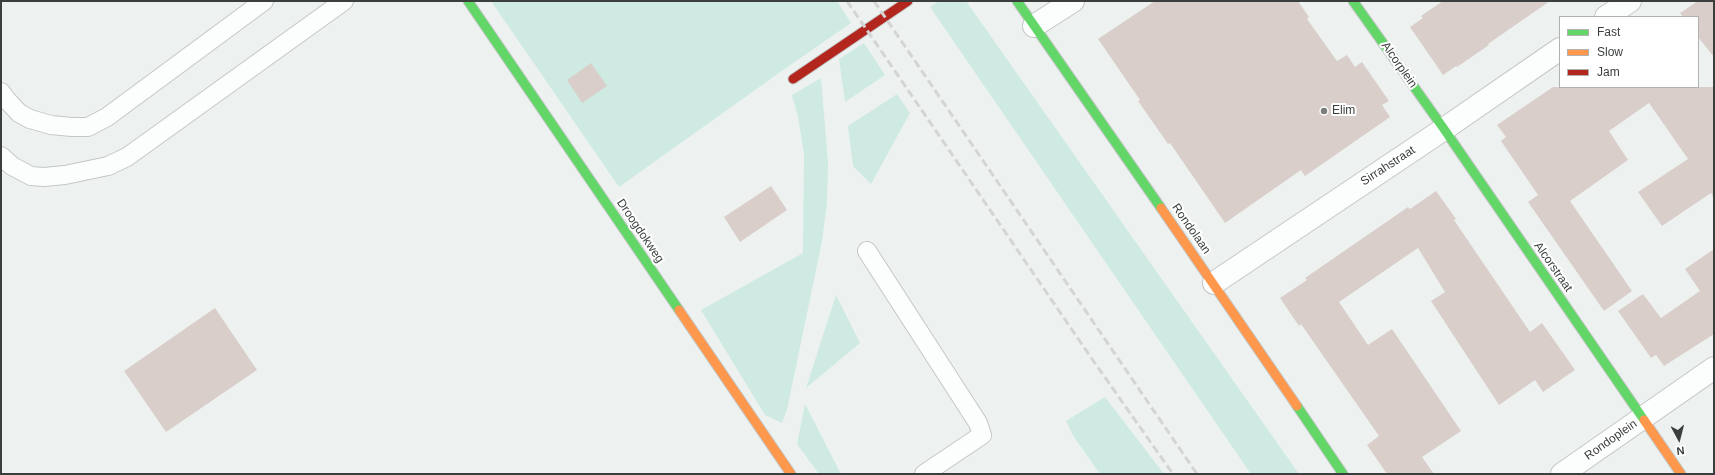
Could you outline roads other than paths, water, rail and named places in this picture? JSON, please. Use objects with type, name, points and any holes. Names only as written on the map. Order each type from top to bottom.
[{"type":"street","name":"Droogdokweg","points":[[468,1],[790,474]]},
{"type":"street","points":[[793,79],[908,1]]},
{"type":"street","name":"Rondolaan","points":[[1017,1],[1214,283],[1342,474]]},
{"type":"street","points":[[1034,26],[1073,1]]},
{"type":"street","name":"Alcorplein","points":[[1353,1],[1444,129]]},
{"type":"street","points":[[1608,16],[1630,1]]},
{"type":"street","name":"Sirrahstraat","points":[[1214,283],[1444,129],[1559,50]]},
{"type":"street","name":"Alcorstraat","points":[[1444,129],[1643,418]]},
{"type":"street","points":[[1643,418],[1714,368]]},
{"type":"street","name":"Rondoplein","points":[[1562,474],[1643,418],[1681,474]]},
{"type":"lane","points":[[1,92],[19,113],[30,119],[58,126],[88,127],[107,117],[264,1]]},
{"type":"lane","points":[[1,156],[12,166],[31,176],[44,177],[65,175],[108,166],[127,157],[344,1]]},
{"type":"lane","points":[[867,251],[978,423],[982,435],[924,474]]},
{"type":"railway","points":[[847,1],[1092,359],[1173,474]]},
{"type":"railway","points":[[874,1],[1197,474]]},
{"type":"place","name":"Elim","points":[[1324,111]]}]
